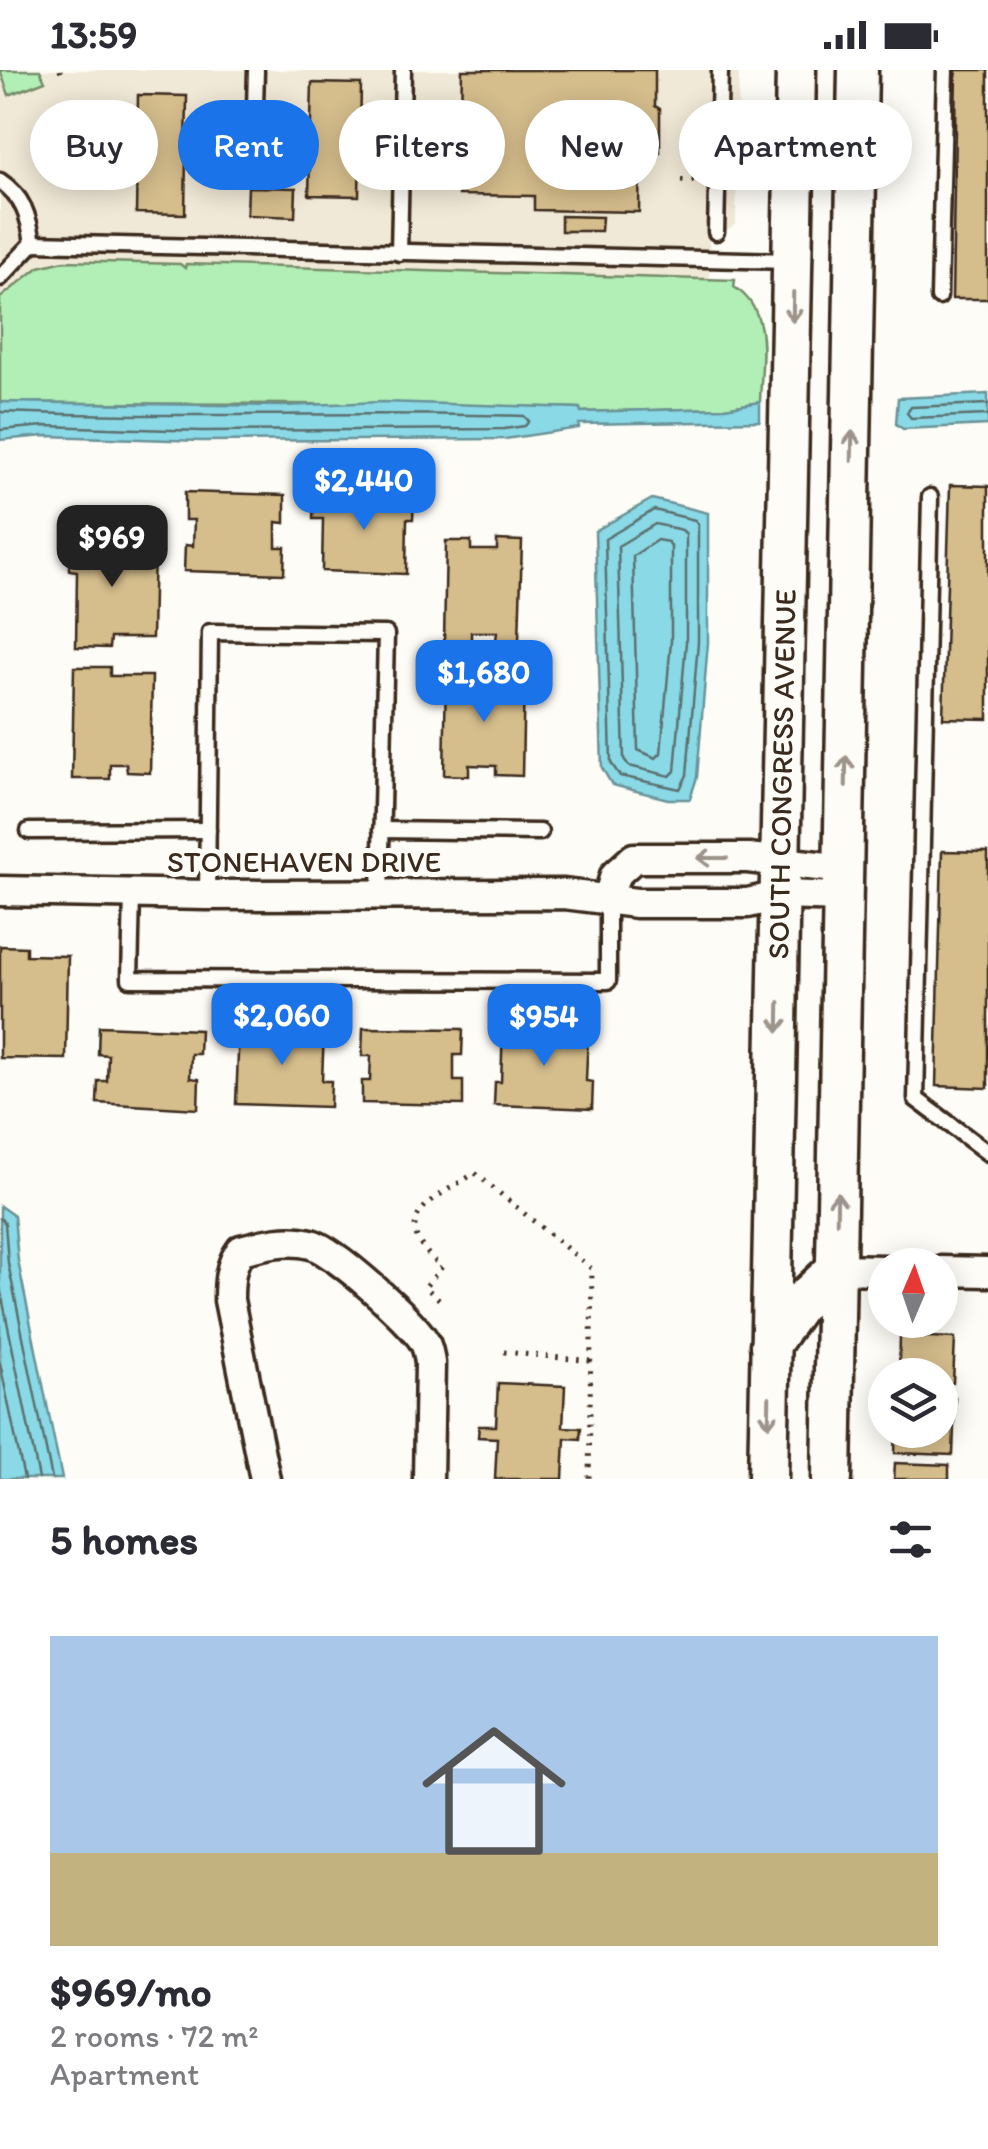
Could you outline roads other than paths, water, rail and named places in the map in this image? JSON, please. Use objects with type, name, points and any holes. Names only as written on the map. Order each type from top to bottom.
[{"type":"main road","name":"SOUTH CONGRESS AVENUE","points":[[768,1479],[796,70]]},
{"type":"main road","name":"SOUTH CONGRESS AVENUE","points":[[832,1479],[858,70]]},
{"type":"main road","points":[[770,1345],[798,1304],[836,1269]]},
{"type":"street","name":"STONEHAVEN DRIVE","points":[[608,899],[615,875],[634,858],[748,858],[782,879],[843,883]]},
{"type":"street","name":"STONEHAVEN DRIVE","points":[[0,891],[564,894],[636,902],[748,904],[782,879]]},
{"type":"street","points":[[266,1479],[229,1300],[229,1283],[235,1258],[242,1250],[288,1241],[307,1243],[335,1256],[416,1330],[427,1345],[428,1479]]},
{"type":"street","points":[[836,1269],[868,1270]]},
{"type":"street","points":[[958,1271],[988,1272]]},
{"type":"lane","points":[[255,100],[256,70]]},
{"type":"lane","points":[[399,253],[403,70]]},
{"type":"lane","points":[[716,232],[720,70]]},
{"type":"lane","points":[[939,297],[945,70]]},
{"type":"lane","points":[[0,181],[22,203],[30,218],[33,242]]},
{"type":"lane","points":[[0,278],[33,242],[794,262]]},
{"type":"lane","points":[[930,497],[916,1100],[988,1154]]},
{"type":"lane","points":[[207,895],[210,632],[229,632],[386,634],[380,895]]},
{"type":"lane","points":[[29,831],[208,830]]},
{"type":"lane","points":[[381,830],[540,832]]},
{"type":"lane","points":[[132,894],[130,979],[608,982],[608,899]]},
{"type":"water","points":[[988,394],[988,425],[903,429],[896,424],[898,398]]},
{"type":"water","points":[[0,402],[282,406],[382,402],[580,408],[581,412],[725,408],[760,402],[760,421],[579,424],[579,428],[505,439],[202,441],[45,436],[0,440]]},
{"type":"water","points":[[652,499],[708,513],[708,642],[697,777],[690,799],[668,799],[612,785],[602,768],[595,531]]},
{"type":"water","points":[[0,1206],[14,1216],[18,1261],[62,1479],[0,1479]]}]
